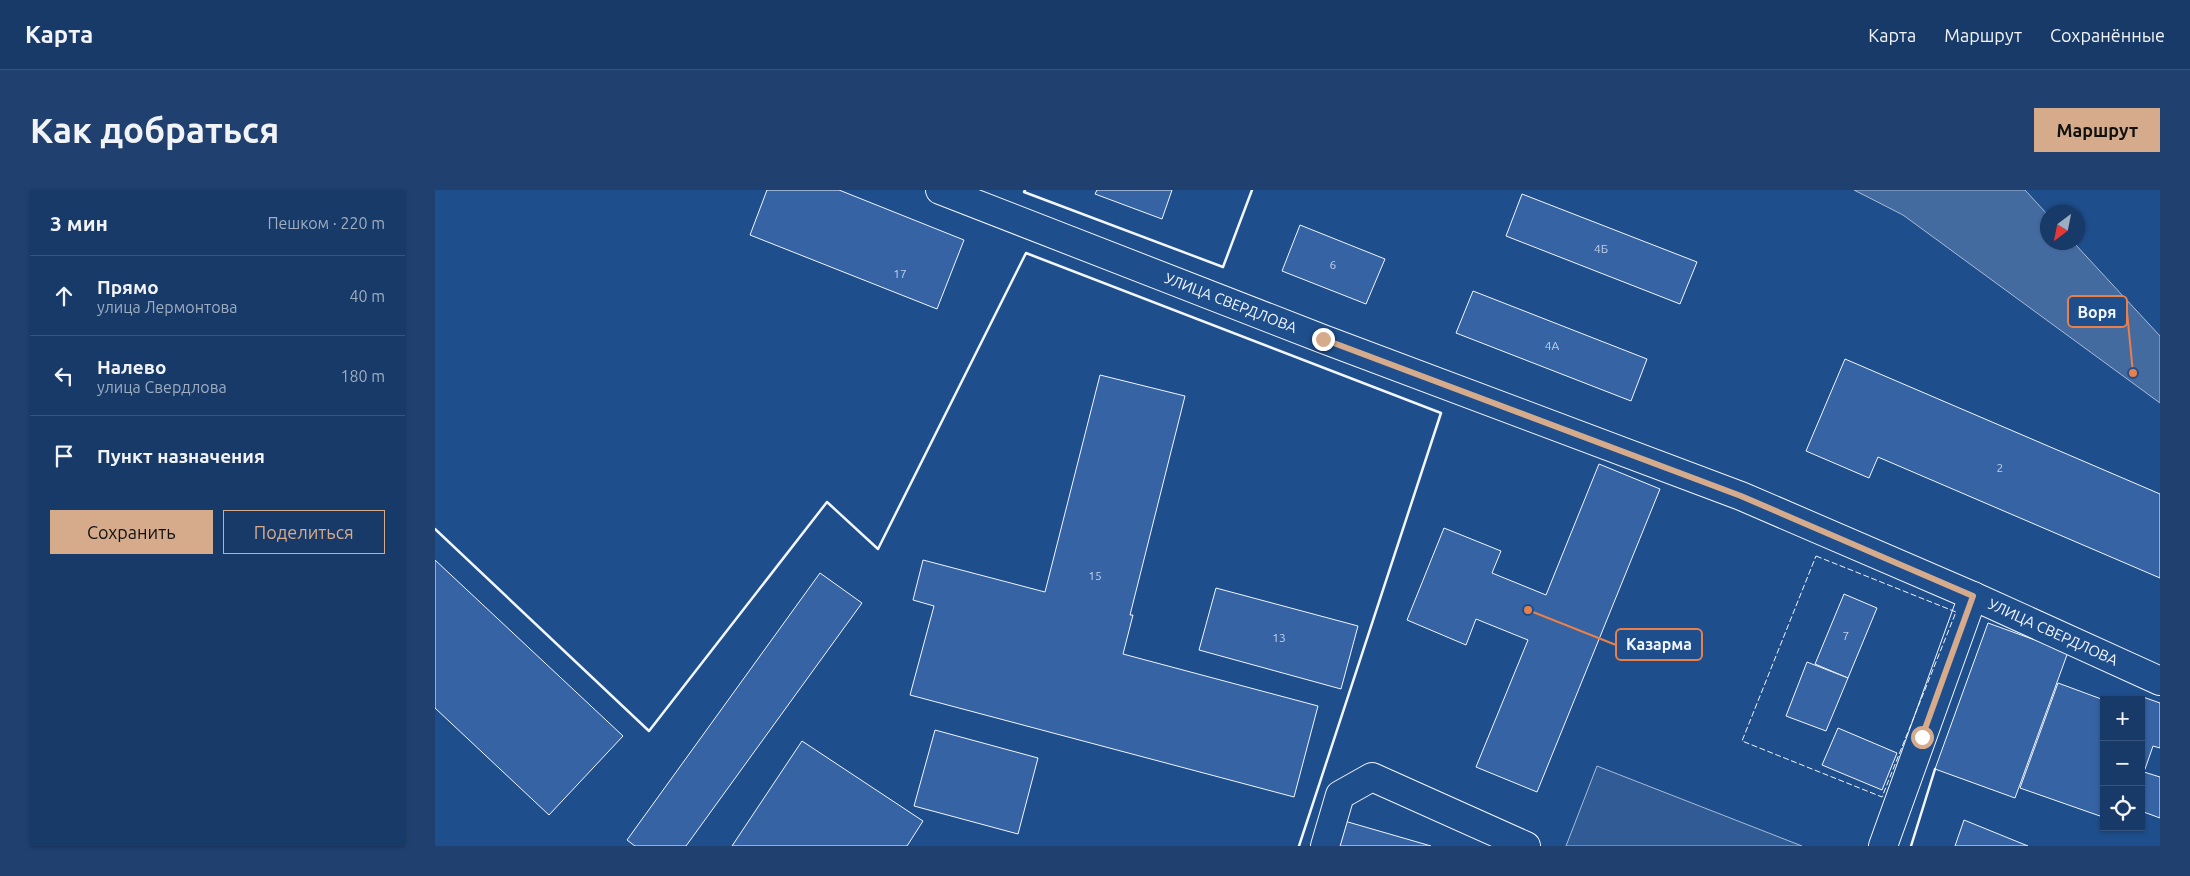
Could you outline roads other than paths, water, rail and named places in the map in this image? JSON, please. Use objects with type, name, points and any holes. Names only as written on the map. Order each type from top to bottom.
[{"type":"street","name":"УЛИЦА СВЕРДЛОВА","points":[[940,190],[1323,339],[1741,496],[1973,596],[2160,681]]},
{"type":"street","points":[[1883,846],[1915,734],[1973,596]]},
{"type":"street","points":[[1325,846],[1340,795],[1372,777],[1526,846]]},
{"type":"place","name":"Воря","points":[[2133,373]]},
{"type":"place","name":"Казарма","points":[[1528,610]]}]
